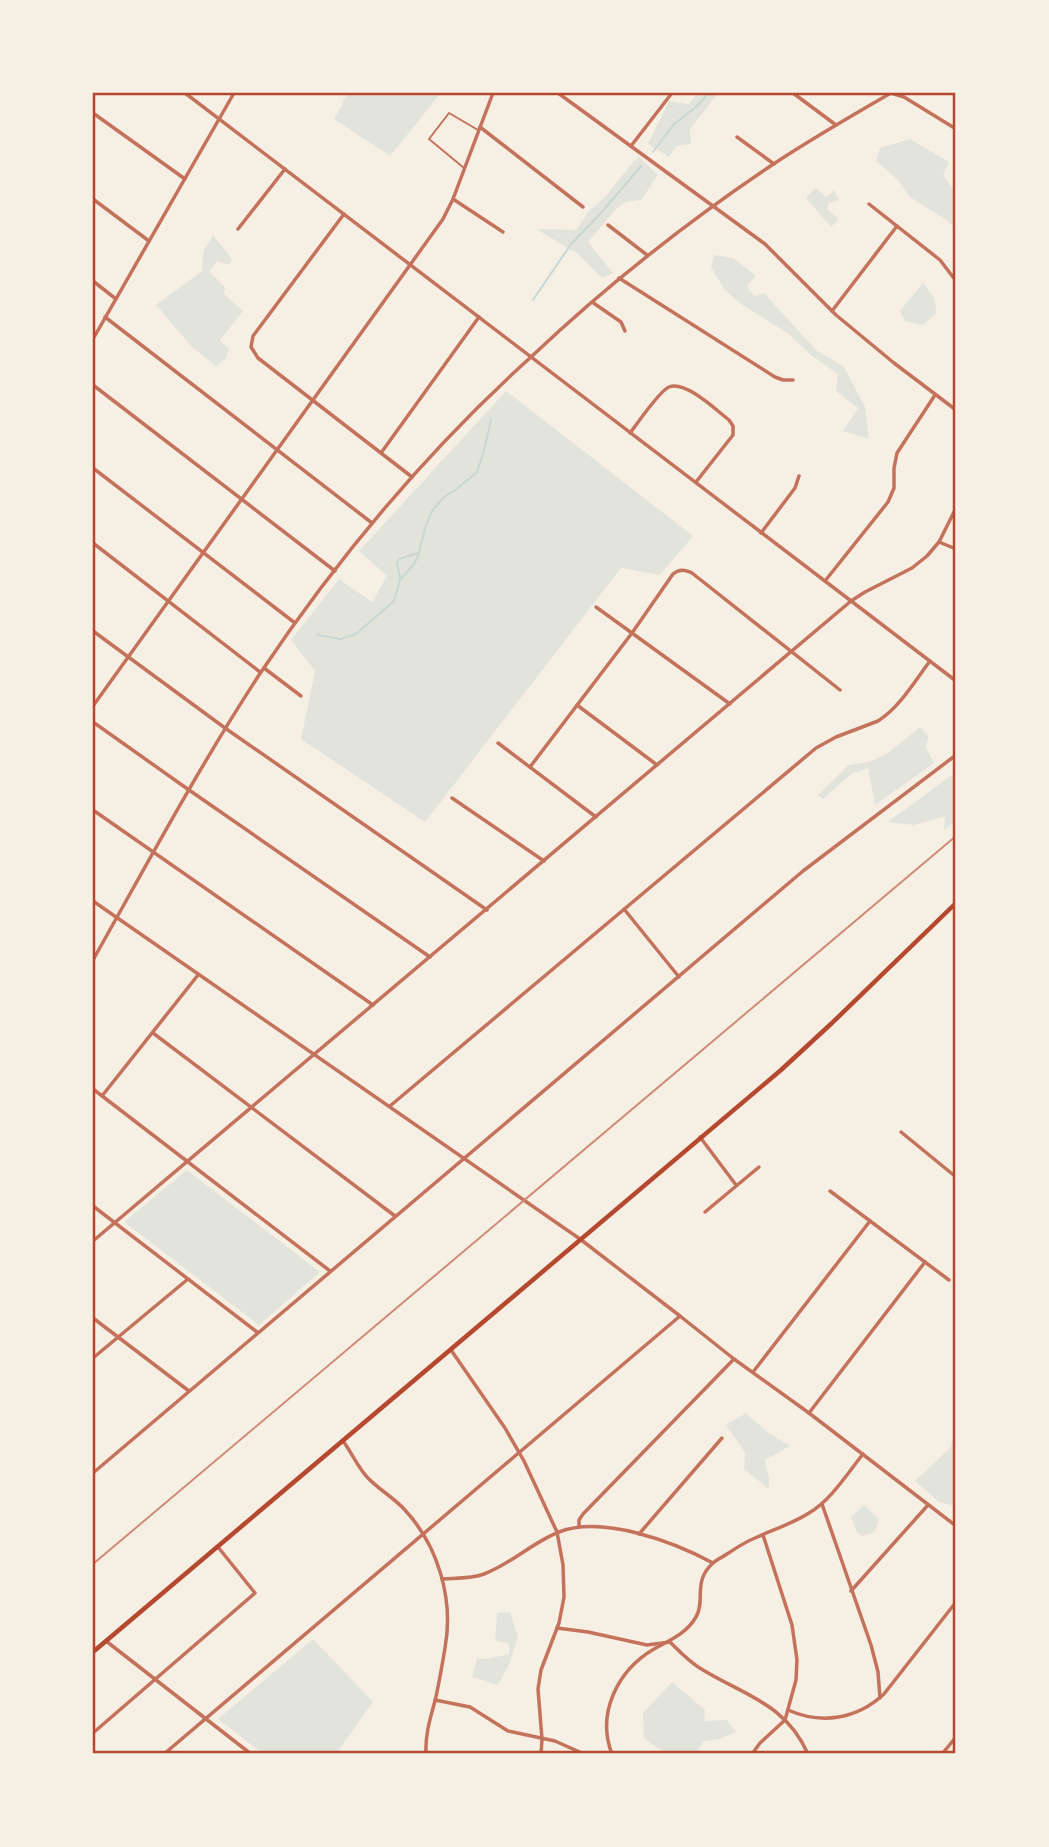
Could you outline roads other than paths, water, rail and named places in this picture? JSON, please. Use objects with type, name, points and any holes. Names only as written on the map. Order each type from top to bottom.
[{"type":"main road","points":[[93,1652],[781,1070],[956,903]]},
{"type":"street","points":[[185,93],[956,681]]},
{"type":"street","points":[[93,339],[234,93]]},
{"type":"street","points":[[93,706],[443,219],[493,93]]},
{"type":"street","points":[[558,93],[779,257],[832,311],[956,410]]},
{"type":"street","points":[[631,146],[672,93]]},
{"type":"street","points":[[793,93],[836,125]]},
{"type":"street","points":[[93,960],[225,728],[296,623],[412,477],[464,421],[531,356],[619,278],[713,206],[774,164],[891,93],[904,97],[956,128]]},
{"type":"street","points":[[93,113],[185,179]]},
{"type":"street","points":[[479,129],[583,207]]},
{"type":"street","points":[[737,137],[774,164]]},
{"type":"street","points":[[238,229],[285,169]]},
{"type":"street","points":[[93,199],[149,241]]},
{"type":"street","points":[[453,199],[503,232]]},
{"type":"street","points":[[869,204],[940,260],[956,282]]},
{"type":"street","points":[[344,214],[253,336],[251,348],[256,357],[412,477]]},
{"type":"street","points":[[608,225],[647,256]]},
{"type":"street","points":[[832,311],[897,226]]},
{"type":"street","points":[[619,278],[775,377],[793,380]]},
{"type":"street","points":[[93,281],[116,299]]},
{"type":"street","points":[[592,302],[621,322],[625,331]]},
{"type":"street","points":[[106,317],[373,524]]},
{"type":"street","points":[[381,453],[479,317]]},
{"type":"street","points":[[93,385],[335,571]]},
{"type":"street","points":[[630,433],[664,390],[673,386],[686,388],[729,420],[733,426],[733,435],[696,482]]},
{"type":"street","points":[[825,581],[888,502],[894,488],[897,453],[936,394]]},
{"type":"street","points":[[93,468],[296,623]]},
{"type":"street","points":[[761,533],[795,488],[799,476]]},
{"type":"street","points":[[93,1241],[851,601],[912,568],[927,556],[939,542],[956,508]]},
{"type":"street","points":[[939,542],[956,549]]},
{"type":"street","points":[[93,543],[168,601],[301,696]]},
{"type":"street","points":[[530,767],[673,575],[680,570],[692,573],[840,690]]},
{"type":"street","points":[[596,607],[730,704]]},
{"type":"street","points":[[93,631],[225,728],[487,909]]},
{"type":"street","points":[[390,1106],[816,748],[825,741],[885,717],[930,662]]},
{"type":"street","points":[[576,705],[657,765]]},
{"type":"street","points":[[93,722],[430,957]]},
{"type":"street","points":[[498,743],[596,817]]},
{"type":"street","points":[[93,1473],[803,871],[956,755]]},
{"type":"street","points":[[452,798],[544,861]]},
{"type":"street","points":[[93,810],[373,1005]]},
{"type":"street","points":[[93,901],[580,1239],[956,1526]]},
{"type":"street","points":[[624,909],[679,977]]},
{"type":"street","points":[[102,1096],[198,975]]},
{"type":"street","points":[[153,1033],[396,1216]]},
{"type":"street","points":[[93,1089],[330,1271]]},
{"type":"street","points":[[901,1132],[956,1177]]},
{"type":"street","points":[[700,1137],[736,1185]]},
{"type":"street","points":[[705,1212],[759,1167]]},
{"type":"street","points":[[830,1191],[949,1280]]},
{"type":"street","points":[[93,1206],[257,1332]]},
{"type":"street","points":[[753,1372],[870,1221]]},
{"type":"street","points":[[809,1413],[925,1262]]},
{"type":"street","points":[[93,1358],[188,1279]]},
{"type":"street","points":[[164,1754],[680,1316]]},
{"type":"street","points":[[93,1318],[189,1391]]},
{"type":"street","points":[[451,1350],[505,1428],[557,1532],[563,1565],[564,1597],[538,1689],[541,1754]]},
{"type":"street","points":[[579,1527],[583,1514],[734,1359]]},
{"type":"street","points":[[639,1534],[723,1438]]},
{"type":"street","points":[[343,1441],[368,1478],[402,1506],[423,1534],[442,1579],[448,1615],[447,1632],[428,1725],[426,1754]]},
{"type":"street","points":[[612,1754],[607,1726],[614,1692],[635,1663],[655,1648],[670,1642],[697,1616],[700,1608],[699,1587],[713,1563],[743,1544],[797,1520],[822,1504],[863,1454]]},
{"type":"street","points":[[822,1504],[871,1645],[878,1672],[880,1698]]},
{"type":"street","points":[[851,1591],[928,1505]]},
{"type":"street","points":[[442,1579],[471,1578],[486,1574],[557,1532],[579,1527],[607,1528],[639,1534],[673,1544],[713,1563]]},
{"type":"street","points":[[752,1754],[785,1720],[796,1680],[797,1660],[792,1625],[763,1534]]},
{"type":"street","points":[[93,1733],[256,1593],[218,1547]]},
{"type":"street","points":[[788,1710],[812,1718],[838,1718],[863,1710],[880,1698],[956,1602]]},
{"type":"street","points":[[556,1628],[589,1632],[647,1645],[670,1642]]},
{"type":"street","points":[[106,1641],[251,1754]]},
{"type":"street","points":[[670,1642],[702,1670],[778,1712],[802,1740],[808,1754]]},
{"type":"street","points":[[435,1700],[470,1707],[508,1731],[555,1741],[584,1754]]},
{"type":"street","points":[[942,1754],[956,1737]]},
{"type":"lane","points":[[465,169],[429,139],[449,113],[479,129]]},
{"type":"waterway","points":[[653,152],[673,125],[709,93]]},
{"type":"waterway","points":[[533,300],[571,244],[641,166]]},
{"type":"waterway","points":[[317,635],[341,639],[356,634],[394,601],[400,580],[418,556],[432,511],[444,497],[477,472],[491,420]]},
{"type":"waterway","points":[[400,578],[397,562],[399,559],[418,553]]},
{"type":"railway","points":[[93,1564],[956,836]]}]
